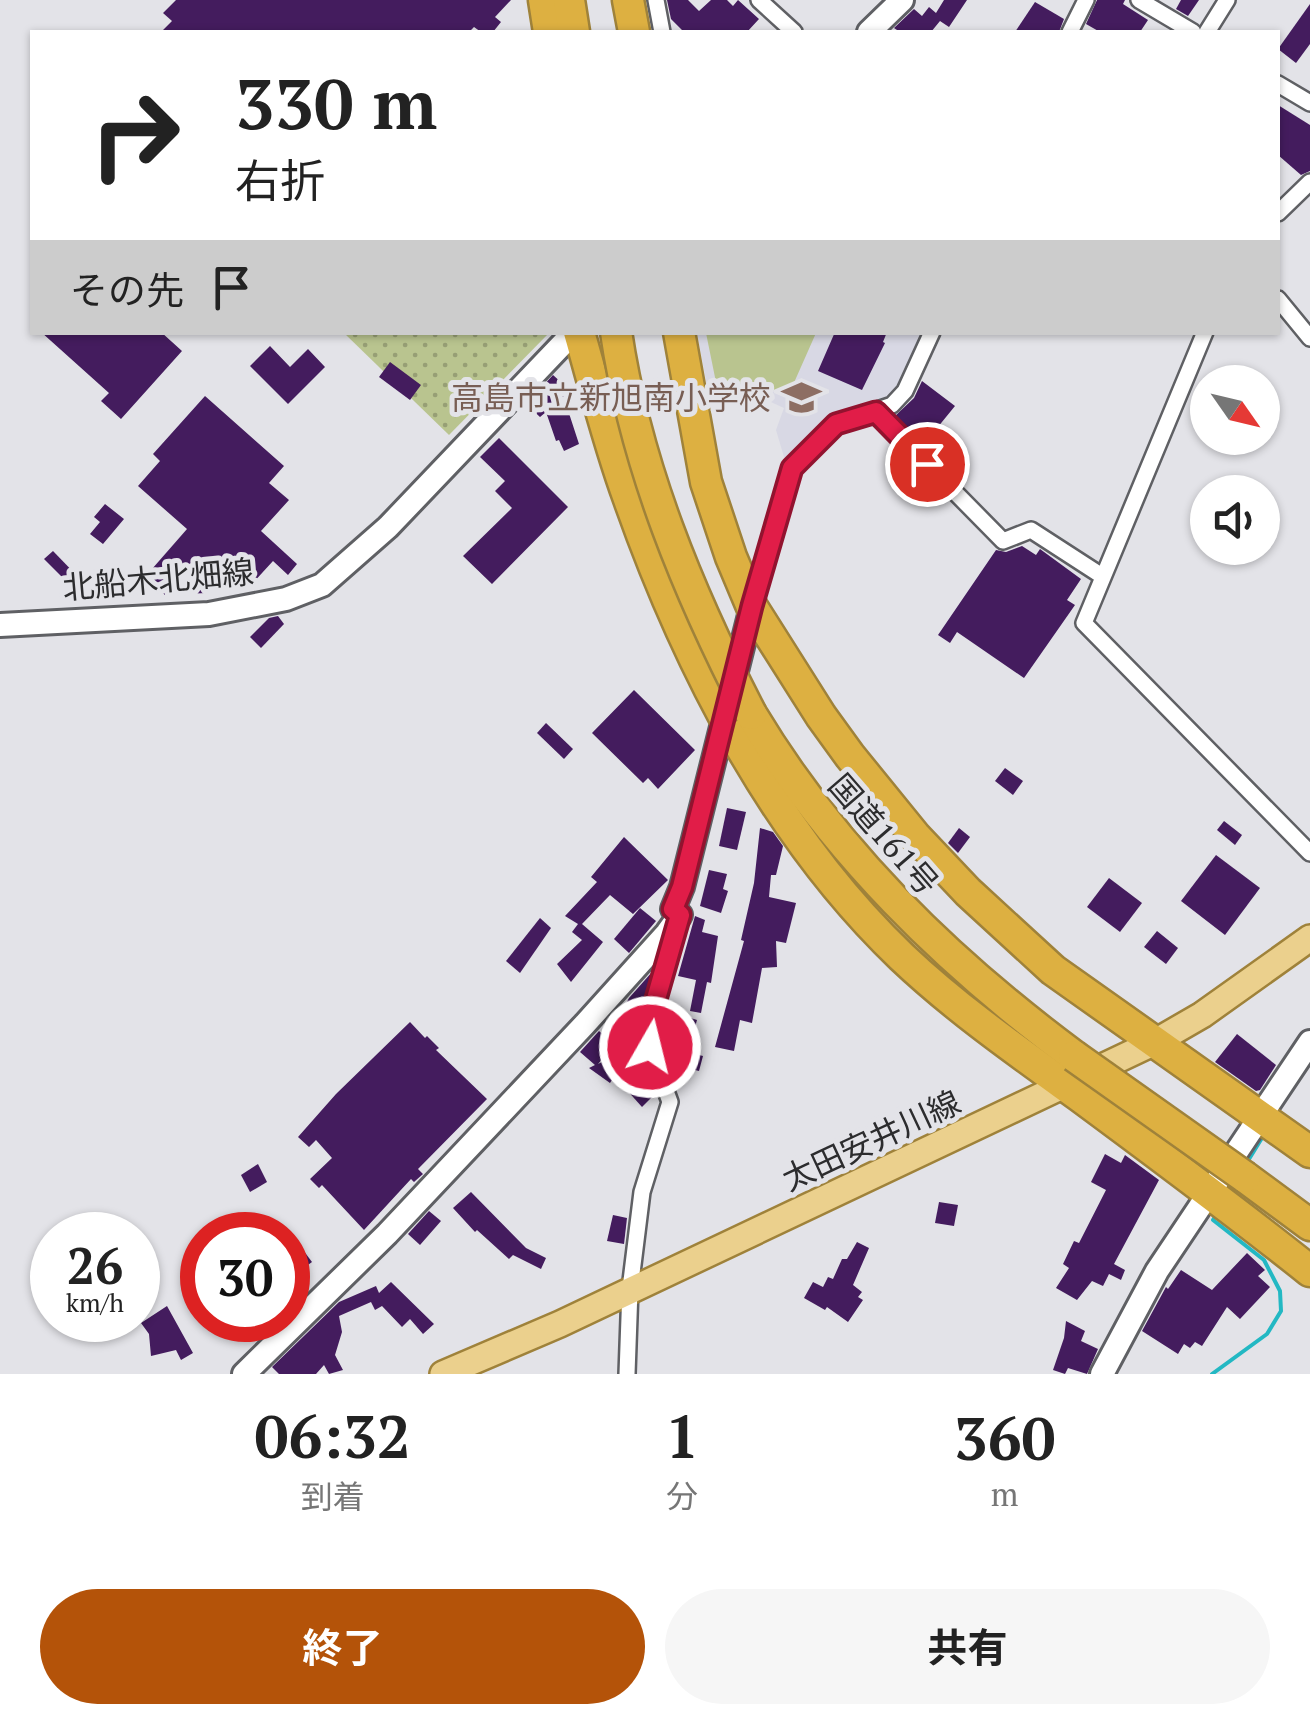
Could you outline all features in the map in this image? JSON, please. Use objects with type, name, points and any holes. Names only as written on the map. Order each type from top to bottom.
[{"type":"highway","points":[[544,0],[548,30]]},
{"type":"highway","points":[[569,0],[574,30]]},
{"type":"highway","points":[[628,0],[634,30]]},
{"type":"highway","points":[[577,335],[628,498],[666,592],[738,716]]},
{"type":"highway","name":"国道161号","points":[[617,335],[640,442],[675,551],[719,653],[738,716],[870,877],[1069,1070],[1264,1191],[1310,1225]]},
{"type":"highway","points":[[680,335],[706,482],[752,606],[821,716],[915,836],[968,892],[1053,970],[1310,1152]]},
{"type":"highway","points":[[1069,1070],[1210,1192],[1310,1271]]},
{"type":"main road","name":"太田安井川線","points":[[443,1374],[560,1324],[1069,1070],[1156,1041],[1202,1014],[1310,938]]},
{"type":"street","points":[[656,0],[662,30]]},
{"type":"street","points":[[759,0],[792,30]]},
{"type":"street","points":[[871,30],[902,0]]},
{"type":"street","points":[[1071,30],[1086,0]]},
{"type":"street","points":[[1138,0],[1189,30]]},
{"type":"street","points":[[1208,30],[1227,0]]},
{"type":"street","points":[[1280,85],[1310,103]]},
{"type":"street","points":[[1280,211],[1310,182]]},
{"type":"street","points":[[1280,301],[1310,338]]},
{"type":"street","name":"北船木北畑線","points":[[0,625],[209,614],[286,599],[322,585],[388,527],[573,335]]},
{"type":"street","points":[[680,915],[673,909],[738,716],[752,606],[792,468],[836,424],[892,405],[906,391],[931,335]]},
{"type":"street","points":[[1204,335],[1084,623],[1310,853]]},
{"type":"street","points":[[876,412],[1003,541],[1031,530],[1102,576]]},
{"type":"street","points":[[627,1374],[630,1289],[642,1192],[670,1102],[650,1047],[648,1027],[680,915]]},
{"type":"street","points":[[244,1374],[387,1234],[585,1024],[680,915]]},
{"type":"street","points":[[1102,1374],[1157,1271],[1310,1042]]},
{"type":"shaded area","name":"高島市立新旭南小学校","points":[[697,335],[922,335],[894,395],[792,461],[784,457],[776,430],[784,408],[762,398],[711,407]]},
{"type":"green space","points":[[346,335],[547,335],[449,435]]},
{"type":"green space","points":[[707,335],[815,335],[789,394],[758,387],[719,397]]},
{"type":"building","points":[[176,0],[511,0],[495,17],[501,22],[495,30],[163,30],[172,21],[163,13]]},
{"type":"building","points":[[667,0],[688,0],[699,11],[711,0],[727,0],[733,6],[738,0],[759,19],[749,30],[682,30],[671,19]]},
{"type":"building","points":[[944,0],[967,0],[949,27],[940,21],[933,30],[894,28],[914,9],[922,16],[929,7],[936,13]]},
{"type":"building","points":[[1097,0],[1125,0],[1123,4],[1148,20],[1141,30],[1096,30],[1086,24]]},
{"type":"building","points":[[1181,0],[1199,0],[1188,16],[1176,9]]},
{"type":"building","points":[[1035,2],[1064,19],[1060,30],[1016,30]]},
{"type":"building","points":[[1310,4],[1310,44],[1296,63],[1280,51]]},
{"type":"building","points":[[1280,106],[1310,125],[1310,171],[1301,175],[1280,157]]},
{"type":"building","points":[[44,335],[164,335],[182,351],[121,419],[101,401],[109,393]]},
{"type":"building","points":[[834,335],[886,335],[862,390],[818,371]]},
{"type":"building","points":[[270,346],[290,367],[308,349],[325,367],[288,404],[250,366]]},
{"type":"building","points":[[390,362],[421,385],[410,400],[379,377]]},
{"type":"building","points":[[553,375],[574,394],[565,401],[579,444],[564,451],[556,441],[546,412],[540,417],[526,404]]},
{"type":"building","points":[[922,381],[955,406],[924,444],[895,416],[914,398]]},
{"type":"building","points":[[205,396],[284,466],[269,483],[289,500],[261,531],[297,564],[288,575],[273,561],[251,585],[230,566],[206,593],[165,595],[145,577],[187,529],[138,486],[160,461],[153,454]]},
{"type":"building","points":[[499,438],[568,507],[492,584],[463,556],[512,508],[495,491],[505,481],[480,457]]},
{"type":"building","points":[[105,504],[124,519],[103,544],[90,534],[100,522],[94,517]]},
{"type":"building","points":[[1022,546],[1036,555],[1040,549],[1081,579],[1067,600],[1075,605],[1024,678],[957,632],[950,643],[938,635],[996,550],[1006,552]]},
{"type":"building","points":[[53,551],[83,582],[75,590],[44,559]]},
{"type":"building","points":[[278,616],[284,624],[261,648],[250,637],[269,618]]},
{"type":"building","points":[[634,690],[695,750],[658,789],[648,778],[643,783],[592,733]]},
{"type":"building","points":[[546,723],[573,749],[564,759],[537,733]]},
{"type":"building","points":[[1005,768],[1023,781],[1013,795],[995,781]]},
{"type":"building","points":[[727,808],[746,812],[737,850],[719,846]]},
{"type":"building","points":[[1224,821],[1242,835],[1235,845],[1217,830]]},
{"type":"building","points":[[760,828],[773,832],[783,846],[776,875],[771,875],[769,897],[796,903],[786,943],[776,941],[777,967],[762,968],[752,1023],[740,1020],[734,1051],[715,1047],[744,941],[741,940],[754,883]]},
{"type":"building","points":[[959,828],[970,837],[958,853],[948,843]]},
{"type":"building","points":[[624,837],[668,880],[633,914],[610,895],[582,924],[603,942],[571,982],[557,964],[582,940],[572,932],[578,924],[565,916],[597,882],[591,877]]},
{"type":"building","points":[[1216,855],[1260,888],[1225,935],[1181,901]]},
{"type":"building","points":[[709,870],[727,874],[723,889],[728,891],[721,913],[700,906]]},
{"type":"building","points":[[1109,878],[1142,903],[1120,932],[1087,907]]},
{"type":"building","points":[[640,908],[656,921],[629,953],[614,939]]},
{"type":"building","points":[[695,916],[705,920],[702,932],[718,936],[711,983],[707,982],[701,1013],[690,1011],[696,980],[678,976]]},
{"type":"building","points":[[540,918],[551,928],[520,973],[506,961]]},
{"type":"building","points":[[1157,931],[1178,948],[1166,964],[1144,947]]},
{"type":"building","points":[[652,972],[629,1036],[624,1034],[598,1064],[602,1062],[617,1072],[610,1083],[589,1068],[595,1065],[580,1052],[599,1031],[608,1039],[629,998]]},
{"type":"building","points":[[672,1012],[697,1020],[692,1037],[666,1028]]},
{"type":"building","points":[[410,1022],[487,1099],[418,1169],[423,1174],[414,1182],[411,1179],[364,1230],[322,1185],[319,1188],[310,1179],[332,1158],[316,1140],[309,1147],[298,1137]]},
{"type":"building","points":[[1237,1034],[1276,1065],[1260,1090],[1215,1062]]},
{"type":"building","points":[[691,1038],[687,1052],[703,1056],[699,1071],[674,1065],[670,1068],[665,1055]]},
{"type":"building","points":[[640,1074],[655,1094],[642,1107],[625,1088]]},
{"type":"building","points":[[903,1114],[913,1118],[907,1135],[897,1132]]},
{"type":"building","points":[[1105,1154],[1121,1163],[1125,1155],[1159,1180],[1114,1264],[1125,1270],[1121,1280],[1109,1274],[1103,1286],[1092,1281],[1077,1300],[1056,1288],[1069,1268],[1063,1264],[1074,1241],[1079,1243],[1106,1190],[1091,1182]]},
{"type":"building","points":[[258,1164],[267,1182],[250,1192],[241,1175]]},
{"type":"building","points":[[471,1192],[526,1248],[546,1258],[541,1269],[513,1255],[509,1259],[453,1208]]},
{"type":"building","points":[[939,1202],[958,1205],[954,1226],[935,1223]]},
{"type":"building","points":[[429,1211],[441,1221],[420,1245],[408,1234]]},
{"type":"building","points":[[613,1215],[627,1218],[624,1244],[607,1241]]},
{"type":"building","points":[[857,1242],[869,1248],[853,1285],[862,1292],[858,1297],[863,1300],[848,1322],[827,1307],[825,1310],[804,1298],[813,1282],[823,1287],[828,1277],[833,1279],[842,1259],[847,1259]]},
{"type":"building","points":[[1247,1253],[1265,1270],[1258,1276],[1270,1287],[1240,1319],[1227,1307],[1202,1346],[1195,1342],[1190,1348],[1184,1344],[1178,1354],[1142,1331],[1166,1287],[1181,1270],[1212,1290]]},
{"type":"building","points":[[391,1282],[434,1324],[423,1334],[410,1319],[402,1327],[382,1306],[375,1310],[371,1302],[339,1316],[342,1332],[335,1355],[343,1370],[329,1374],[324,1365],[316,1374],[279,1374],[272,1367],[298,1342],[310,1342],[310,1330],[339,1302],[376,1286],[379,1293]]},
{"type":"building","points":[[167,1306],[180,1330],[180,1342],[187,1342],[193,1353],[181,1360],[176,1350],[151,1356],[150,1342],[160,1342],[160,1311]]},
{"type":"building","points":[[1066,1321],[1085,1331],[1081,1341],[1098,1349],[1087,1374],[1068,1368],[1065,1374],[1053,1370]]},
{"type":"waterway","points":[[1246,1164],[1265,1133]]},
{"type":"waterway","points":[[1212,1374],[1267,1334],[1281,1311],[1280,1291],[1264,1260],[1213,1220],[1216,1215]]},
{"type":"place","name":"高島市立新旭南小学校","points":[[801,397]]},
{"type":"route","points":[[650,1047],[648,1027],[680,915],[673,909],[792,468],[836,424],[876,412],[927,464]]}]
